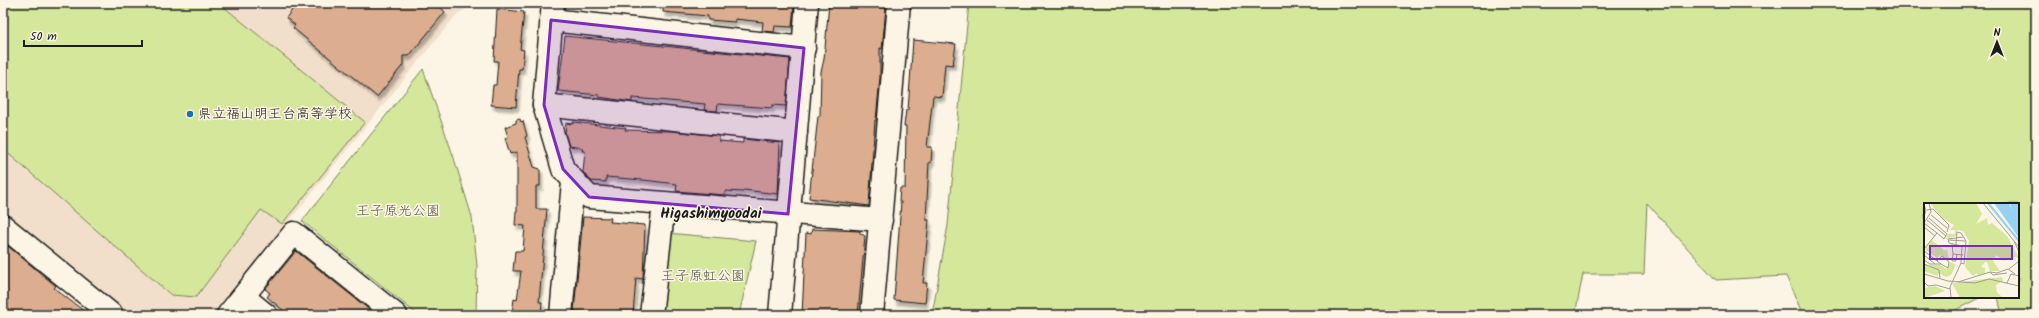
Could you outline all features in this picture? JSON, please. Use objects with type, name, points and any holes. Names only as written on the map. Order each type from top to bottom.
[{"type":"street","points":[[780,315],[807,3]]},
{"type":"street","points":[[872,315],[899,3]]},
{"type":"street","points":[[804,48],[552,11],[544,105],[562,169],[589,197],[788,214],[881,220]]},
{"type":"street","points":[[544,105],[796,132]]},
{"type":"street","points":[[561,315],[573,182]]},
{"type":"street","points":[[651,315],[664,204]]},
{"type":"street","points":[[3,226],[112,315]]},
{"type":"street","points":[[228,315],[294,233],[396,315]]},
{"type":"street","points":[[244,297],[266,315]]},
{"type":"highlighted area","points":[[551,20],[804,48],[788,214],[589,197],[563,169],[544,105]]},
{"type":"shaded area","name":"県立福山明王台高等学校","points":[[3,3],[473,3],[473,5],[457,14],[213,315],[129,315],[3,213]]},
{"type":"green space","name":"県立福山明王台高等学校","points":[[3,3],[219,3],[365,122],[282,224],[261,210],[196,297],[171,295],[3,149]]},
{"type":"green space","points":[[969,3],[2036,3],[2036,315],[2002,315],[1998,298],[2019,298],[2019,203],[1924,203],[1924,298],[1979,298],[1946,315],[1803,315],[1786,276],[1716,280],[1647,203],[1644,274],[1583,274],[1575,315],[932,315],[948,225]]},
{"type":"green space","name":"王子原光公園","points":[[423,69],[453,155],[472,217],[477,265],[476,315],[418,315],[302,221]]},
{"type":"green space","name":"王子原虹公園","points":[[667,233],[756,241],[739,315],[659,315]]},
{"type":"building","points":[[297,3],[437,3],[445,12],[409,56],[403,56],[403,65],[377,97],[293,28],[295,25],[286,18]]},
{"type":"building","points":[[663,3],[767,3],[794,5],[792,27],[775,26],[774,32],[762,31],[763,22],[735,19],[735,22],[708,20],[708,16],[663,12]]},
{"type":"building","points":[[829,3],[886,8],[882,49],[880,48],[880,78],[875,120],[869,206],[809,198],[818,116],[820,116],[821,72],[824,59]]},
{"type":"building","points":[[497,9],[524,12],[520,49],[524,50],[522,69],[519,69],[516,107],[491,105],[493,85],[496,85],[498,61],[494,61]]},
{"type":"building","points":[[565,36],[790,59],[786,106],[772,105],[772,108],[718,104],[717,111],[704,110],[705,104],[632,98],[632,102],[599,97],[599,95],[558,91]]},
{"type":"building","points":[[913,40],[956,44],[953,65],[945,64],[942,97],[933,96],[927,147],[932,147],[931,163],[929,162],[926,220],[929,220],[923,283],[927,283],[925,303],[894,300],[901,202],[899,202],[900,188],[905,188],[906,126],[904,126],[906,110],[908,110]]},
{"type":"building","points":[[520,119],[521,122],[523,121],[527,136],[525,137],[534,167],[540,169],[540,186],[536,186],[536,209],[547,209],[539,302],[542,302],[541,315],[512,313],[514,299],[517,300],[521,271],[513,271],[515,251],[523,251],[525,226],[515,225],[517,211],[517,152],[510,154],[505,138],[508,137],[505,127],[516,123],[516,120]]},
{"type":"building","points":[[573,122],[626,128],[625,130],[671,131],[719,136],[719,141],[743,143],[743,139],[780,143],[778,194],[744,190],[743,192],[726,191],[725,195],[676,191],[677,184],[606,177],[606,182],[591,181],[583,172],[585,151],[582,151],[583,148],[569,146],[565,133],[566,123],[573,124]]},
{"type":"building","points":[[583,217],[611,218],[610,222],[645,225],[643,279],[636,278],[633,315],[585,315],[585,312],[574,311]]},
{"type":"building","points":[[812,229],[860,231],[860,233],[865,236],[858,315],[802,315],[806,233],[811,234]]},
{"type":"building","points":[[3,242],[56,286],[54,288],[89,315],[3,315]]},
{"type":"building","points":[[296,251],[376,315],[289,315],[267,297],[270,293],[265,289]]},
{"type":"place","name":"県立福山明王台高等学校","points":[[190,114]]},
{"type":"district","name":"Higashimyoodai","points":[[711,214]]}]
